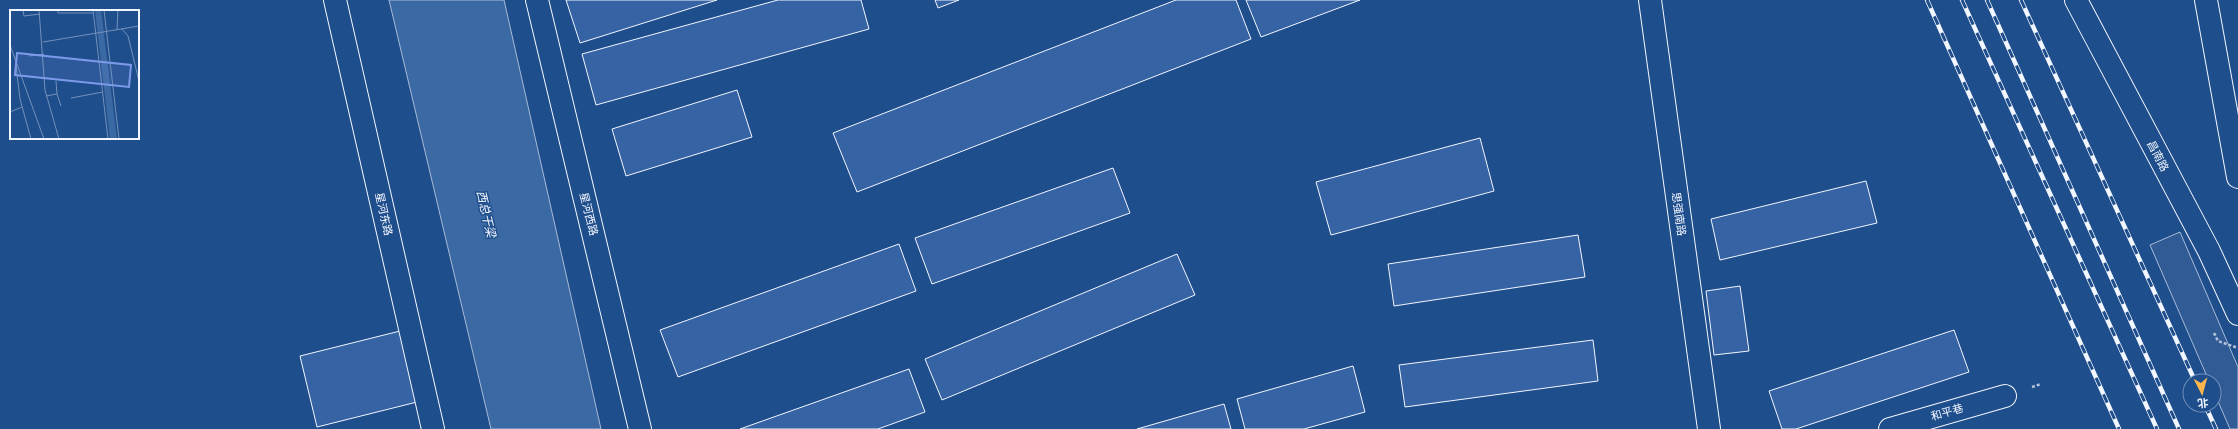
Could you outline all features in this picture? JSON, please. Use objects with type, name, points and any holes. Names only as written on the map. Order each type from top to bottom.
[{"type":"street","name":"星河东路","points":[[335,0],[433,429]]},
{"type":"street","name":"星河西路","points":[[537,0],[640,429]]},
{"type":"street","name":"思强南路","points":[[1650,0],[1709,429]]},
{"type":"street","name":"昌南路","points":[[2076,0],[2209,251],[2238,314]]},
{"type":"street","points":[[2206,0],[2238,177]]},
{"type":"street","name":"和平巷","points":[[1890,429],[2005,396]]},
{"type":"shaded area","points":[[2180,232],[2238,367],[2238,429],[2230,429],[2222,410],[2222,373],[2206,373],[2150,245]]},
{"type":"water","name":"西总干梁","points":[[389,0],[504,0],[601,429],[491,429]]},
{"type":"building","points":[[566,0],[717,0],[580,43]]},
{"type":"building","points":[[778,0],[861,0],[869,29],[596,105],[582,54]]},
{"type":"building","points":[[935,0],[959,0],[938,8]]},
{"type":"building","points":[[1176,0],[1236,0],[1251,39],[857,192],[833,133]]},
{"type":"building","points":[[1246,0],[1360,0],[1261,37]]},
{"type":"building","points":[[737,90],[752,137],[626,176],[612,129]]},
{"type":"building","points":[[1480,138],[1494,191],[1331,235],[1316,182]]},
{"type":"building","points":[[1113,168],[1130,213],[932,284],[915,238]]},
{"type":"building","points":[[1866,181],[1877,223],[1720,260],[1711,219]]},
{"type":"building","points":[[1578,235],[1585,277],[1394,306],[1388,264]]},
{"type":"building","points":[[899,244],[916,291],[678,377],[660,330]]},
{"type":"building","points":[[1177,254],[1195,295],[942,400],[925,359]]},
{"type":"building","points":[[1740,286],[1749,351],[1714,355],[1706,291]]},
{"type":"building","points":[[404,330],[421,401],[317,427],[300,356]]},
{"type":"building","points":[[1954,330],[1969,372],[1796,429],[1782,429],[1769,391]]},
{"type":"building","points":[[1593,340],[1598,381],[1405,407],[1399,365]]},
{"type":"building","points":[[1353,366],[1365,412],[1304,429],[1245,429],[1237,399]]},
{"type":"building","points":[[909,369],[925,412],[878,429],[740,429]]},
{"type":"building","points":[[1224,404],[1231,429],[1137,429]]},
{"type":"railway","points":[[1927,0],[2119,429]]},
{"type":"railway","points":[[1962,0],[2157,429]]},
{"type":"railway","points":[[1987,0],[2179,429]]},
{"type":"railway","points":[[2021,0],[2191,373]]},
{"type":"railway","points":[[2209,413],[2216,429]]}]
